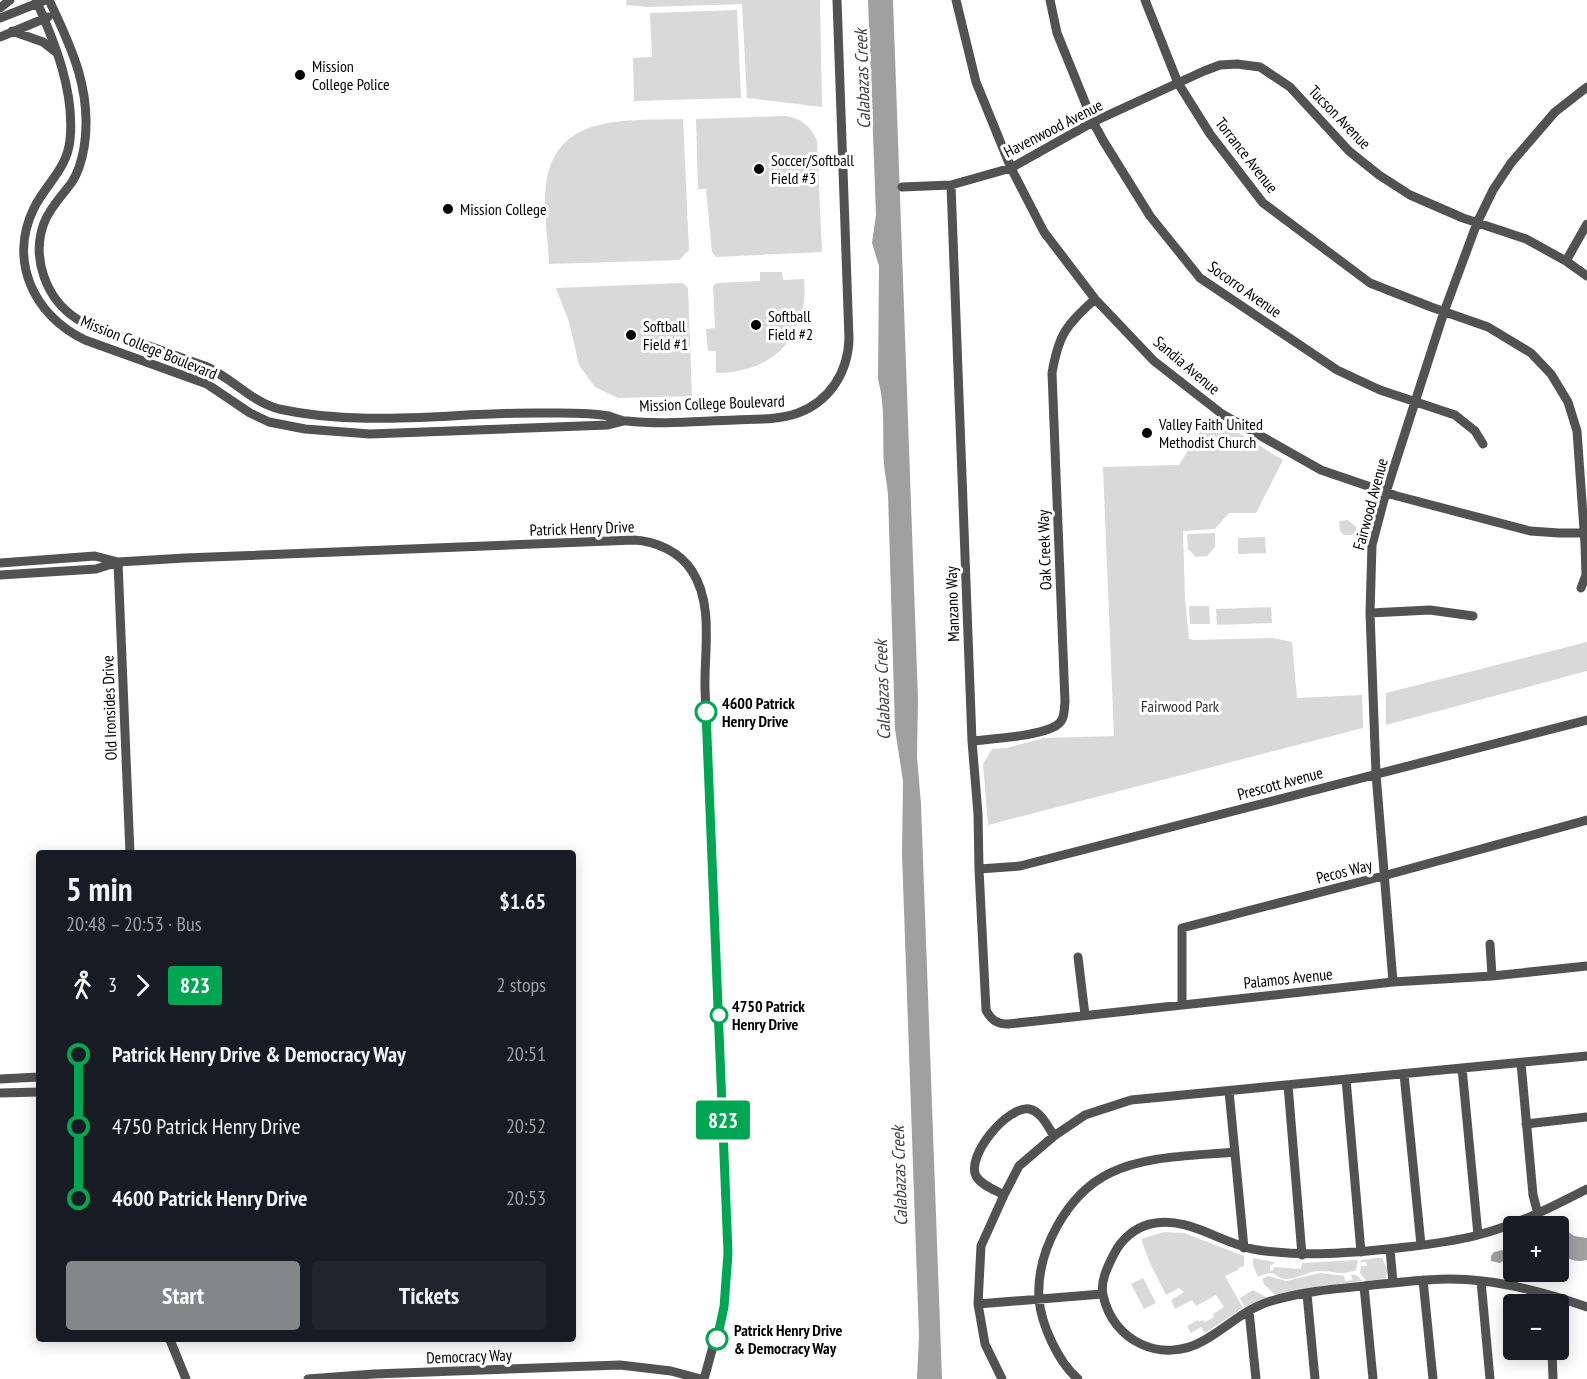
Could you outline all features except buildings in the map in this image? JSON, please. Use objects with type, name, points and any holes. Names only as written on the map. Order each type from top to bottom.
[{"type":"street","points":[[0,8],[10,0]]},
{"type":"street","name":"Mission College Boulevard","points":[[42,1],[56,15],[81,75],[86,131],[84,148],[74,180],[49,212],[43,225],[39,250],[40,264],[48,288],[68,312],[91,325],[213,369],[253,397],[276,408],[348,418],[543,413],[608,416],[624,421],[665,423],[785,417],[797,414],[818,402],[839,378],[847,357],[849,339],[837,0]]},
{"type":"street","name":"Sandia Avenue","points":[[956,0],[976,82],[1011,168],[1044,232],[1095,299],[1154,361],[1222,414],[1321,470],[1386,492],[1530,531],[1586,533]]},
{"type":"street","name":"Socorro Avenue","points":[[1050,0],[1057,33],[1093,122],[1150,216],[1200,278],[1337,370],[1380,390],[1455,415],[1475,431],[1483,444]]},
{"type":"street","name":"Torrance Avenue","points":[[1145,0],[1178,83],[1210,135],[1263,203],[1370,283],[1488,327],[1508,337],[1531,353],[1551,374],[1568,402],[1577,431],[1586,533],[1586,575],[1581,588]]},
{"type":"street","points":[[0,18],[42,1]]},
{"type":"street","name":"Mission College Boulevard","points":[[42,1],[44,18],[57,53],[66,88],[70,140],[65,162],[35,205],[30,217],[24,251],[28,277],[39,301],[55,322],[73,334],[207,384],[250,413],[269,422],[305,429],[370,434],[608,425],[624,421]]},
{"type":"street","points":[[0,37],[56,15]]},
{"type":"street","points":[[12,31],[43,42],[57,53]]},
{"type":"street","name":"Tucson Avenue","points":[[1178,83],[1220,65],[1237,64],[1260,67],[1290,87],[1349,151],[1379,175],[1410,195],[1477,223],[1526,239],[1566,261],[1587,276]]},
{"type":"street","name":"Havenwood Avenue","points":[[902,187],[951,185],[1011,168],[1093,122],[1178,83]]},
{"type":"street","name":"Fairwood Avenue","points":[[1393,982],[1376,774],[1370,613],[1372,545],[1386,492],[1444,312],[1477,223],[1493,190],[1511,163],[1555,111],[1587,87]]},
{"type":"street","name":"Manzano Way","points":[[951,185],[972,741],[978,814],[986,1010],[993,1020]]},
{"type":"street","points":[[1566,261],[1587,224]]},
{"type":"street","name":"Oak Creek Way","points":[[972,741],[1028,734],[1057,725],[1064,716],[1052,373],[1059,340],[1076,317],[1095,299]]},
{"type":"street","name":"Patrick Henry Drive","points":[[0,575],[96,569],[118,562],[634,540],[670,550],[692,571],[703,600],[706,626],[708,786],[713,852],[728,1253],[724,1307],[703,1379]]},
{"type":"street","name":"Patrick Henry Drive","points":[[0,563],[95,556],[118,562]]},
{"type":"street","name":"Old Ironsides Drive","points":[[118,562],[130,850]]},
{"type":"street","points":[[1370,613],[1430,610],[1473,616]]},
{"type":"street","name":"Prescott Avenue","points":[[979,869],[1020,866],[1587,720]]},
{"type":"street","name":"Pecos Way","points":[[1182,1004],[1182,928],[1587,820]]},
{"type":"street","points":[[1490,944],[1492,976]]},
{"type":"street","points":[[1078,957],[1085,1015]]},
{"type":"street","name":"Palamos Avenue","points":[[993,1020],[999,1024],[1008,1024],[1393,982],[1492,976],[1587,966]]},
{"type":"street","points":[[1002,1379],[985,1344],[978,1304],[981,1246],[1019,1166],[1054,1136],[1085,1115],[1131,1100],[1587,1056]]},
{"type":"street","points":[[1521,1063],[1533,1195],[1538,1214]]},
{"type":"street","points":[[1462,1068],[1478,1235]]},
{"type":"street","points":[[1404,1074],[1421,1245]]},
{"type":"street","points":[[0,1079],[36,1077]]},
{"type":"street","points":[[1346,1079],[1361,1252]]},
{"type":"street","points":[[1288,1084],[1302,1255]]},
{"type":"street","points":[[1229,1091],[1244,1248]]},
{"type":"street","points":[[0,1093],[36,1092]]},
{"type":"street","points":[[1004,1195],[981,1182],[974,1168],[975,1160],[985,1142],[1000,1124],[1011,1114],[1028,1109],[1046,1122],[1054,1136]]},
{"type":"street","points":[[1526,1124],[1587,1117]]},
{"type":"street","points":[[1078,1379],[1069,1372],[1049,1338],[1039,1299],[1041,1273],[1052,1236],[1076,1200],[1108,1174],[1145,1162],[1235,1152]]},
{"type":"street","points":[[1549,1294],[1481,1281],[1423,1280],[1322,1290],[1267,1302],[1193,1347],[1156,1350],[1136,1342],[1118,1327],[1113,1321],[1102,1294],[1104,1276],[1117,1248],[1127,1235],[1146,1225],[1166,1221],[1186,1224],[1244,1248],[1302,1255],[1361,1252],[1478,1235],[1538,1214],[1587,1189]]},
{"type":"street","points":[[1390,1249],[1394,1283]]},
{"type":"street","points":[[1423,1280],[1433,1379]]},
{"type":"street","points":[[1481,1281],[1490,1379]]},
{"type":"street","points":[[1364,1286],[1372,1379]]},
{"type":"street","points":[[978,1304],[1102,1294]]},
{"type":"street","points":[[1307,1294],[1315,1379]]},
{"type":"street","points":[[1569,1301],[1587,1307]]},
{"type":"street","points":[[1249,1311],[1256,1379]]},
{"type":"street","points":[[171,1342],[186,1379]]},
{"type":"street","points":[[1552,1360],[1553,1379]]},
{"type":"street","name":"Democracy Way","points":[[308,1379],[374,1374],[620,1365],[671,1371],[703,1379]]},
{"type":"green space","points":[[627,0],[820,0],[822,107],[747,98],[742,4],[649,7],[626,5]]},
{"type":"green space","points":[[737,10],[741,98],[634,101],[633,58],[652,57],[650,13]]},
{"type":"green space","name":"Soccer/Softball Field #3","points":[[785,116],[805,124],[817,141],[822,252],[716,257],[712,252],[706,189],[698,189],[696,119]]},
{"type":"green space","points":[[683,119],[689,250],[679,260],[549,264],[545,214],[546,185],[552,161],[563,144],[597,125],[640,120]]},
{"type":"green space","name":"Softball Field #2","points":[[760,272],[782,272],[783,280],[804,279],[801,317],[794,334],[770,358],[754,367],[736,372],[716,373],[716,351],[708,351],[706,329],[715,328],[713,286],[717,283],[760,281]]},
{"type":"green space","name":"Softball Field #1","points":[[683,283],[688,288],[692,396],[618,398],[595,387],[579,365],[569,322],[556,288]]},
{"type":"green space","name":"Fairwood Park","points":[[1210,416],[1283,460],[1256,513],[1229,513],[1215,529],[1183,531],[1189,639],[1273,638],[1292,642],[1297,698],[1362,695],[1363,728],[988,825],[983,764],[992,749],[1007,748],[1044,738],[1114,736],[1103,467],[1179,465]]},
{"type":"green space","points":[[1348,520],[1356,527],[1356,531],[1352,535],[1344,535],[1340,531],[1339,521]]},
{"type":"green space","points":[[1215,533],[1215,547],[1207,556],[1196,557],[1188,549],[1187,534]]},
{"type":"green space","points":[[1265,537],[1266,553],[1238,554],[1238,538]]},
{"type":"green space","points":[[1189,606],[1209,606],[1210,624],[1190,624]]},
{"type":"green space","points":[[1271,607],[1272,623],[1217,625],[1216,609]]},
{"type":"green space","points":[[1587,642],[1587,671],[1386,725],[1386,693]]},
{"type":"green space","points":[[1164,1232],[1184,1233],[1244,1256],[1244,1266],[1225,1276],[1243,1308],[1205,1333],[1201,1327],[1191,1333],[1187,1326],[1198,1320],[1205,1322],[1224,1307],[1216,1295],[1196,1306],[1192,1300],[1175,1309],[1171,1300],[1184,1292],[1179,1288],[1166,1295],[1141,1239]]},
{"type":"green space","points":[[1253,1258],[1274,1262],[1270,1265],[1270,1271],[1274,1267],[1301,1269],[1302,1263],[1358,1260],[1356,1270],[1351,1272],[1316,1271],[1284,1279],[1269,1273],[1258,1277]]},
{"type":"green space","points":[[1382,1258],[1388,1271],[1386,1277],[1366,1281],[1360,1273],[1361,1266],[1367,1266],[1366,1262],[1361,1262],[1361,1260]]},
{"type":"green space","points":[[1320,1273],[1344,1276],[1345,1281],[1352,1280],[1351,1274],[1358,1276],[1362,1281],[1307,1288],[1276,1296],[1262,1279],[1268,1276],[1286,1281]]},
{"type":"green space","points":[[1143,1278],[1156,1303],[1144,1309],[1131,1284]]},
{"type":"green space","points":[[1253,1290],[1268,1298],[1245,1308],[1240,1298]]},
{"type":"shaded area","points":[[868,0],[893,0],[918,699],[917,757],[921,804],[942,1379],[917,1379],[919,1336],[902,854],[903,781],[895,729],[888,494],[884,465],[882,401],[878,379],[879,266],[872,243],[876,215]]},
{"type":"shaded area","points":[[1569,1232],[1574,1236],[1587,1238],[1587,1260],[1569,1258]]},
{"type":"shaded area","points":[[1503,1250],[1503,1261],[1500,1263],[1491,1261],[1494,1252]]},
{"type":"bus line","name":"823","points":[[706,712],[728,1253],[724,1307],[717,1339]]},
{"type":"place","name":"Mission College Police","points":[[300,75]]},
{"type":"place","name":"Soccer/Softball Field #3","points":[[759,169]]},
{"type":"place","name":"Mission College","points":[[448,209]]},
{"type":"place","name":"Softball Field #2","points":[[756,325]]},
{"type":"place","name":"Softball Field #1","points":[[631,335]]},
{"type":"place","name":"Valley Faith United Methodist Church","points":[[1147,433]]},
{"type":"place","name":"4600 Patrick Henry Drive","points":[[706,712]]},
{"type":"place","name":"4750 Patrick Henry Drive","points":[[719,1015]]},
{"type":"place","name":"Patrick Henry Drive & Democracy Way","points":[[717,1339]]},
{"type":"water label","name":"Calabazas Creek","points":[[862,79]]},
{"type":"water label","name":"Calabazas Creek","points":[[882,690]]},
{"type":"water label","name":"Calabazas Creek","points":[[899,1176]]}]
